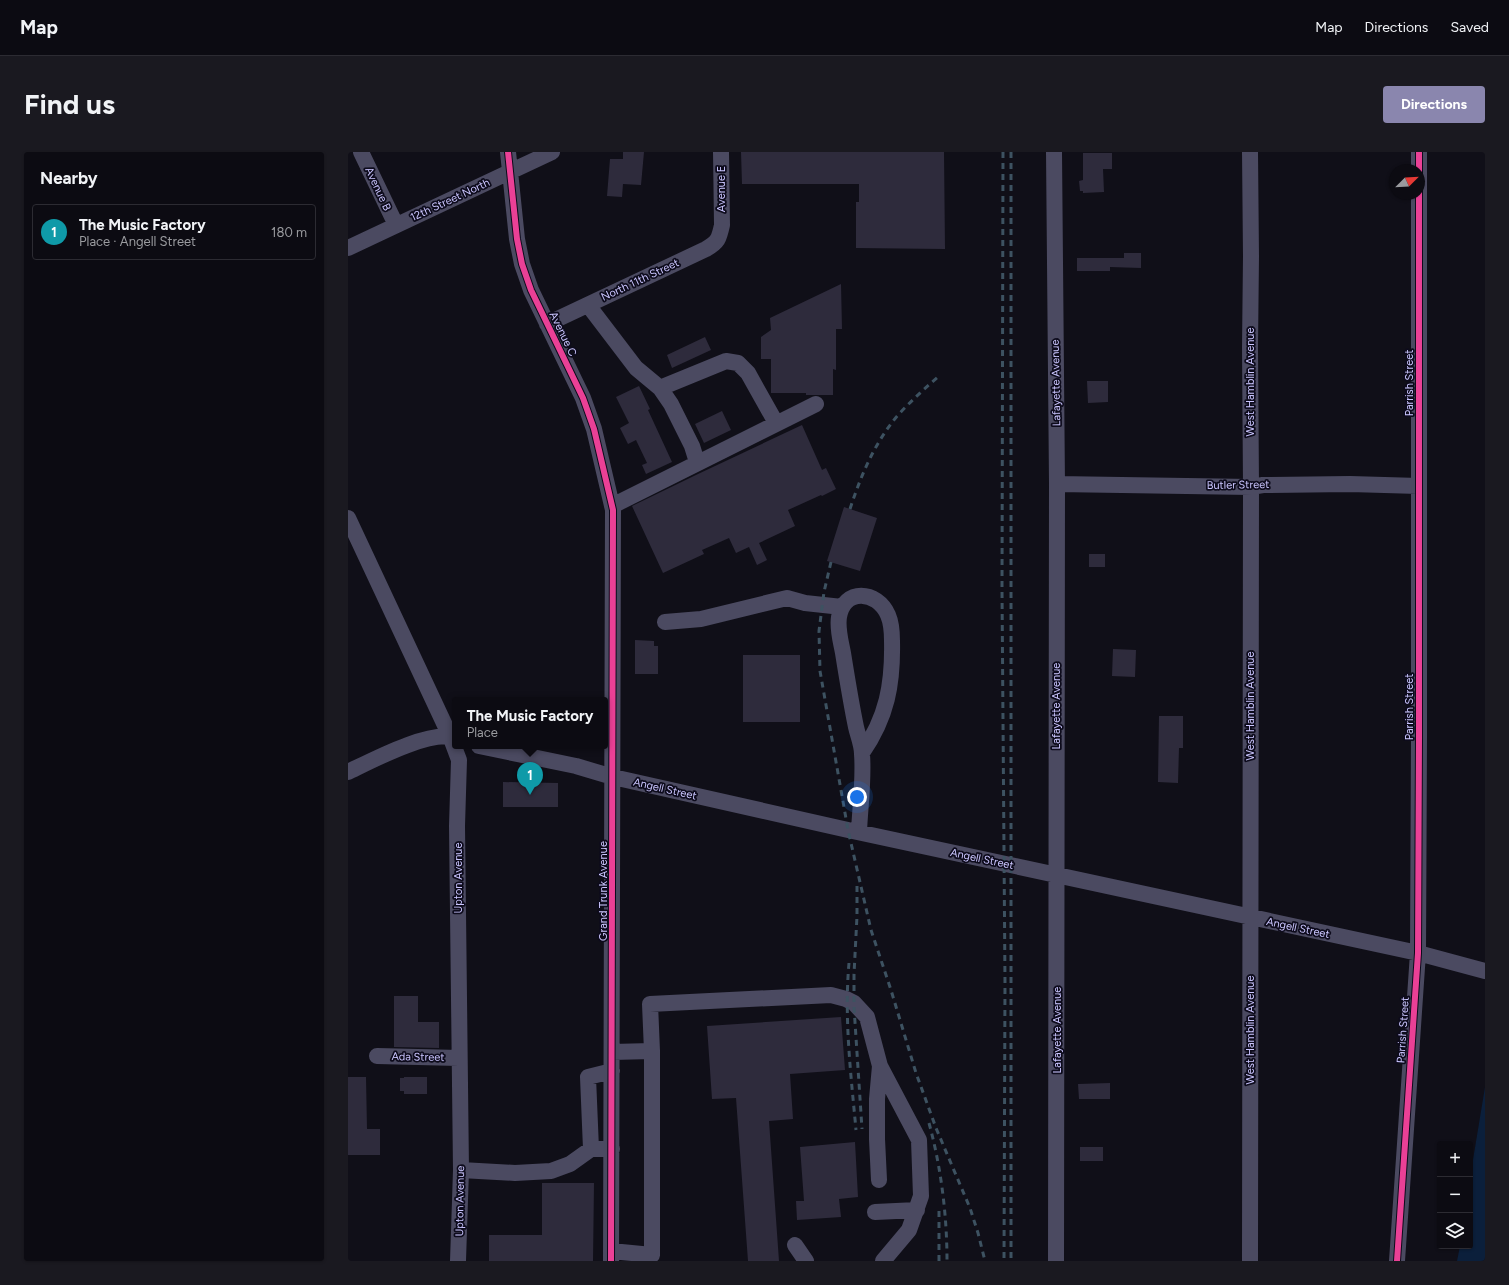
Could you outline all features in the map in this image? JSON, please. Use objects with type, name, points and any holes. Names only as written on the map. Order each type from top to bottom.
[{"type":"street","name":"Avenue B","points":[[361,152],[396,225]]},
{"type":"street","name":"Avenue C","points":[[508,152],[522,264],[531,290],[583,398],[594,429],[612,513]]},
{"type":"street","name":"12th Street North","points":[[348,248],[552,152]]},
{"type":"street","name":"Avenue E","points":[[721,152],[722,225]]},
{"type":"street","name":"Lafayette Avenue","points":[[1054,152],[1057,484],[1056,1261]]},
{"type":"street","name":"West Hamblin Avenue","points":[[1250,152],[1250,1261]]},
{"type":"street","name":"Parrish Street","points":[[1397,1261],[1418,953],[1420,152]]},
{"type":"street","name":"North 11th Street","points":[[547,324],[715,244],[720,236],[722,225]]},
{"type":"street","points":[[588,305],[636,368],[660,388],[671,404],[692,446],[697,462]]},
{"type":"street","points":[[660,388],[726,361],[738,363],[748,373],[776,423]]},
{"type":"street","points":[[612,513],[697,462],[816,404]]},
{"type":"street","name":"Butler Street","points":[[1057,484],[1251,487],[1263,485],[1350,484],[1419,486]]},
{"type":"street","name":"Grand Trunk Avenue","points":[[611,1256],[613,777],[612,513]]},
{"type":"street","name":"Upton Avenue","points":[[348,518],[452,735]]},
{"type":"street","points":[[859,832],[862,753],[839,632],[838,618],[842,606],[850,598],[860,595],[872,597],[880,603],[888,615],[892,633],[890,688],[885,707],[874,736],[862,753]]},
{"type":"street","points":[[665,622],[701,619],[788,598],[805,602],[842,606]]},
{"type":"street","points":[[348,772],[401,748],[428,739],[452,737]]},
{"type":"street","name":"Upton Avenue","points":[[456,749],[458,760],[457,826],[461,1170],[458,1261]]},
{"type":"street","name":"Angell Street","points":[[493,749],[576,766],[613,777],[859,832],[1418,953],[1485,971]]},
{"type":"street","points":[[611,1256],[652,1255],[652,1051],[650,1004],[831,995],[854,1003],[867,1017],[880,1066],[919,1140],[922,1183],[921,1196],[917,1210],[909,1230],[896,1248],[883,1261]]},
{"type":"street","points":[[612,1052],[652,1051]]},
{"type":"street","name":"Ada Street","points":[[377,1056],[459,1058]]},
{"type":"street","points":[[879,1180],[877,1099],[880,1066]]},
{"type":"street","points":[[591,1149],[588,1077],[612,1071]]},
{"type":"street","points":[[589,1106],[612,1104]]},
{"type":"street","points":[[461,1170],[515,1173],[551,1171],[570,1164],[591,1149],[612,1149]]},
{"type":"street","points":[[875,1212],[917,1210]]},
{"type":"street","points":[[795,1245],[806,1261]]},
{"type":"water","points":[[1485,1087],[1485,1261],[1457,1261],[1459,1249],[1473,1249],[1473,1160]]},
{"type":"building","points":[[623,152],[644,152],[641,185],[623,184],[622,197],[607,196],[610,159],[623,159]]},
{"type":"building","points":[[741,152],[944,152],[945,249],[856,248],[856,202],[859,202],[859,184],[742,184]]},
{"type":"building","points":[[1083,153],[1112,153],[1112,169],[1103,169],[1104,192],[1083,193],[1083,191],[1080,191],[1079,181],[1083,180]]},
{"type":"building","points":[[1124,253],[1141,253],[1141,268],[1110,267],[1110,271],[1077,271],[1077,258],[1124,258]]},
{"type":"building","points":[[841,284],[842,329],[836,329],[836,370],[833,369],[833,395],[771,393],[771,359],[761,359],[761,337],[771,330],[770,318]]},
{"type":"building","points":[[705,337],[711,350],[672,368],[667,355]]},
{"type":"building","points":[[1087,381],[1108,381],[1108,402],[1088,403]]},
{"type":"building","points":[[639,386],[650,409],[648,410],[672,462],[646,474],[642,465],[647,463],[636,440],[628,444],[620,428],[629,423],[616,397]]},
{"type":"building","points":[[722,411],[731,430],[704,443],[695,424]]},
{"type":"building","points":[[802,425],[822,470],[826,468],[836,489],[788,510],[795,526],[759,543],[767,560],[757,565],[749,547],[736,553],[729,538],[702,550],[704,554],[663,573],[632,506]]},
{"type":"building","points":[[844,507],[877,518],[860,571],[827,561]]},
{"type":"building","points":[[1089,554],[1105,554],[1105,567],[1089,567]]},
{"type":"building","points":[[635,640],[654,641],[654,646],[658,646],[658,674],[635,674]]},
{"type":"building","points":[[1113,649],[1136,650],[1135,677],[1112,676]]},
{"type":"building","points":[[743,655],[800,655],[800,722],[743,722]]},
{"type":"building","points":[[1159,716],[1183,716],[1183,748],[1179,748],[1178,783],[1158,782]]},
{"type":"building","points":[[503,782],[558,783],[558,807],[503,807]]},
{"type":"building","points":[[394,996],[418,996],[418,1022],[439,1022],[439,1048],[394,1047]]},
{"type":"building","points":[[841,1017],[845,1070],[790,1074],[793,1119],[769,1121],[779,1261],[748,1261],[736,1098],[712,1099],[707,1026]]},
{"type":"building","points":[[348,1077],[366,1077],[367,1129],[380,1129],[380,1155],[348,1155]]},
{"type":"building","points":[[427,1077],[427,1094],[404,1094],[404,1091],[400,1091],[400,1078]]},
{"type":"building","points":[[1110,1083],[1110,1099],[1079,1099],[1078,1084]]},
{"type":"building","points":[[855,1142],[858,1197],[839,1199],[841,1217],[797,1220],[796,1201],[804,1201],[800,1147]]},
{"type":"building","points":[[1080,1147],[1103,1147],[1103,1161],[1080,1161]]},
{"type":"building","points":[[542,1183],[594,1183],[593,1261],[489,1261],[489,1235],[542,1235]]},
{"type":"railway","points":[[1003,152],[1002,589],[1005,983],[1004,1261]]},
{"type":"railway","points":[[1011,152],[1011,1261]]},
{"type":"railway","points":[[850,509],[864,471],[882,436],[898,415],[938,377]]},
{"type":"railway","points":[[831,562],[824,592],[819,631],[820,671],[848,830],[871,930],[916,1073],[936,1128],[970,1208],[985,1261]]},
{"type":"railway","points":[[857,886],[854,1007],[862,1129]]},
{"type":"railway","points":[[849,963],[847,1005],[850,1068],[856,1130]]},
{"type":"railway","points":[[929,1123],[937,1157],[942,1191],[946,1226],[947,1261]]},
{"type":"railway","points":[[939,1209],[939,1261]]},
{"type":"cycle path","points":[[508,152],[517,239],[522,264],[531,290],[583,398],[594,429],[613,510],[611,1261]]},
{"type":"cycle path","points":[[1397,1261],[1418,953],[1419,152]]},
{"type":"place","name":"The Music Factory","points":[[530,795]]}]
